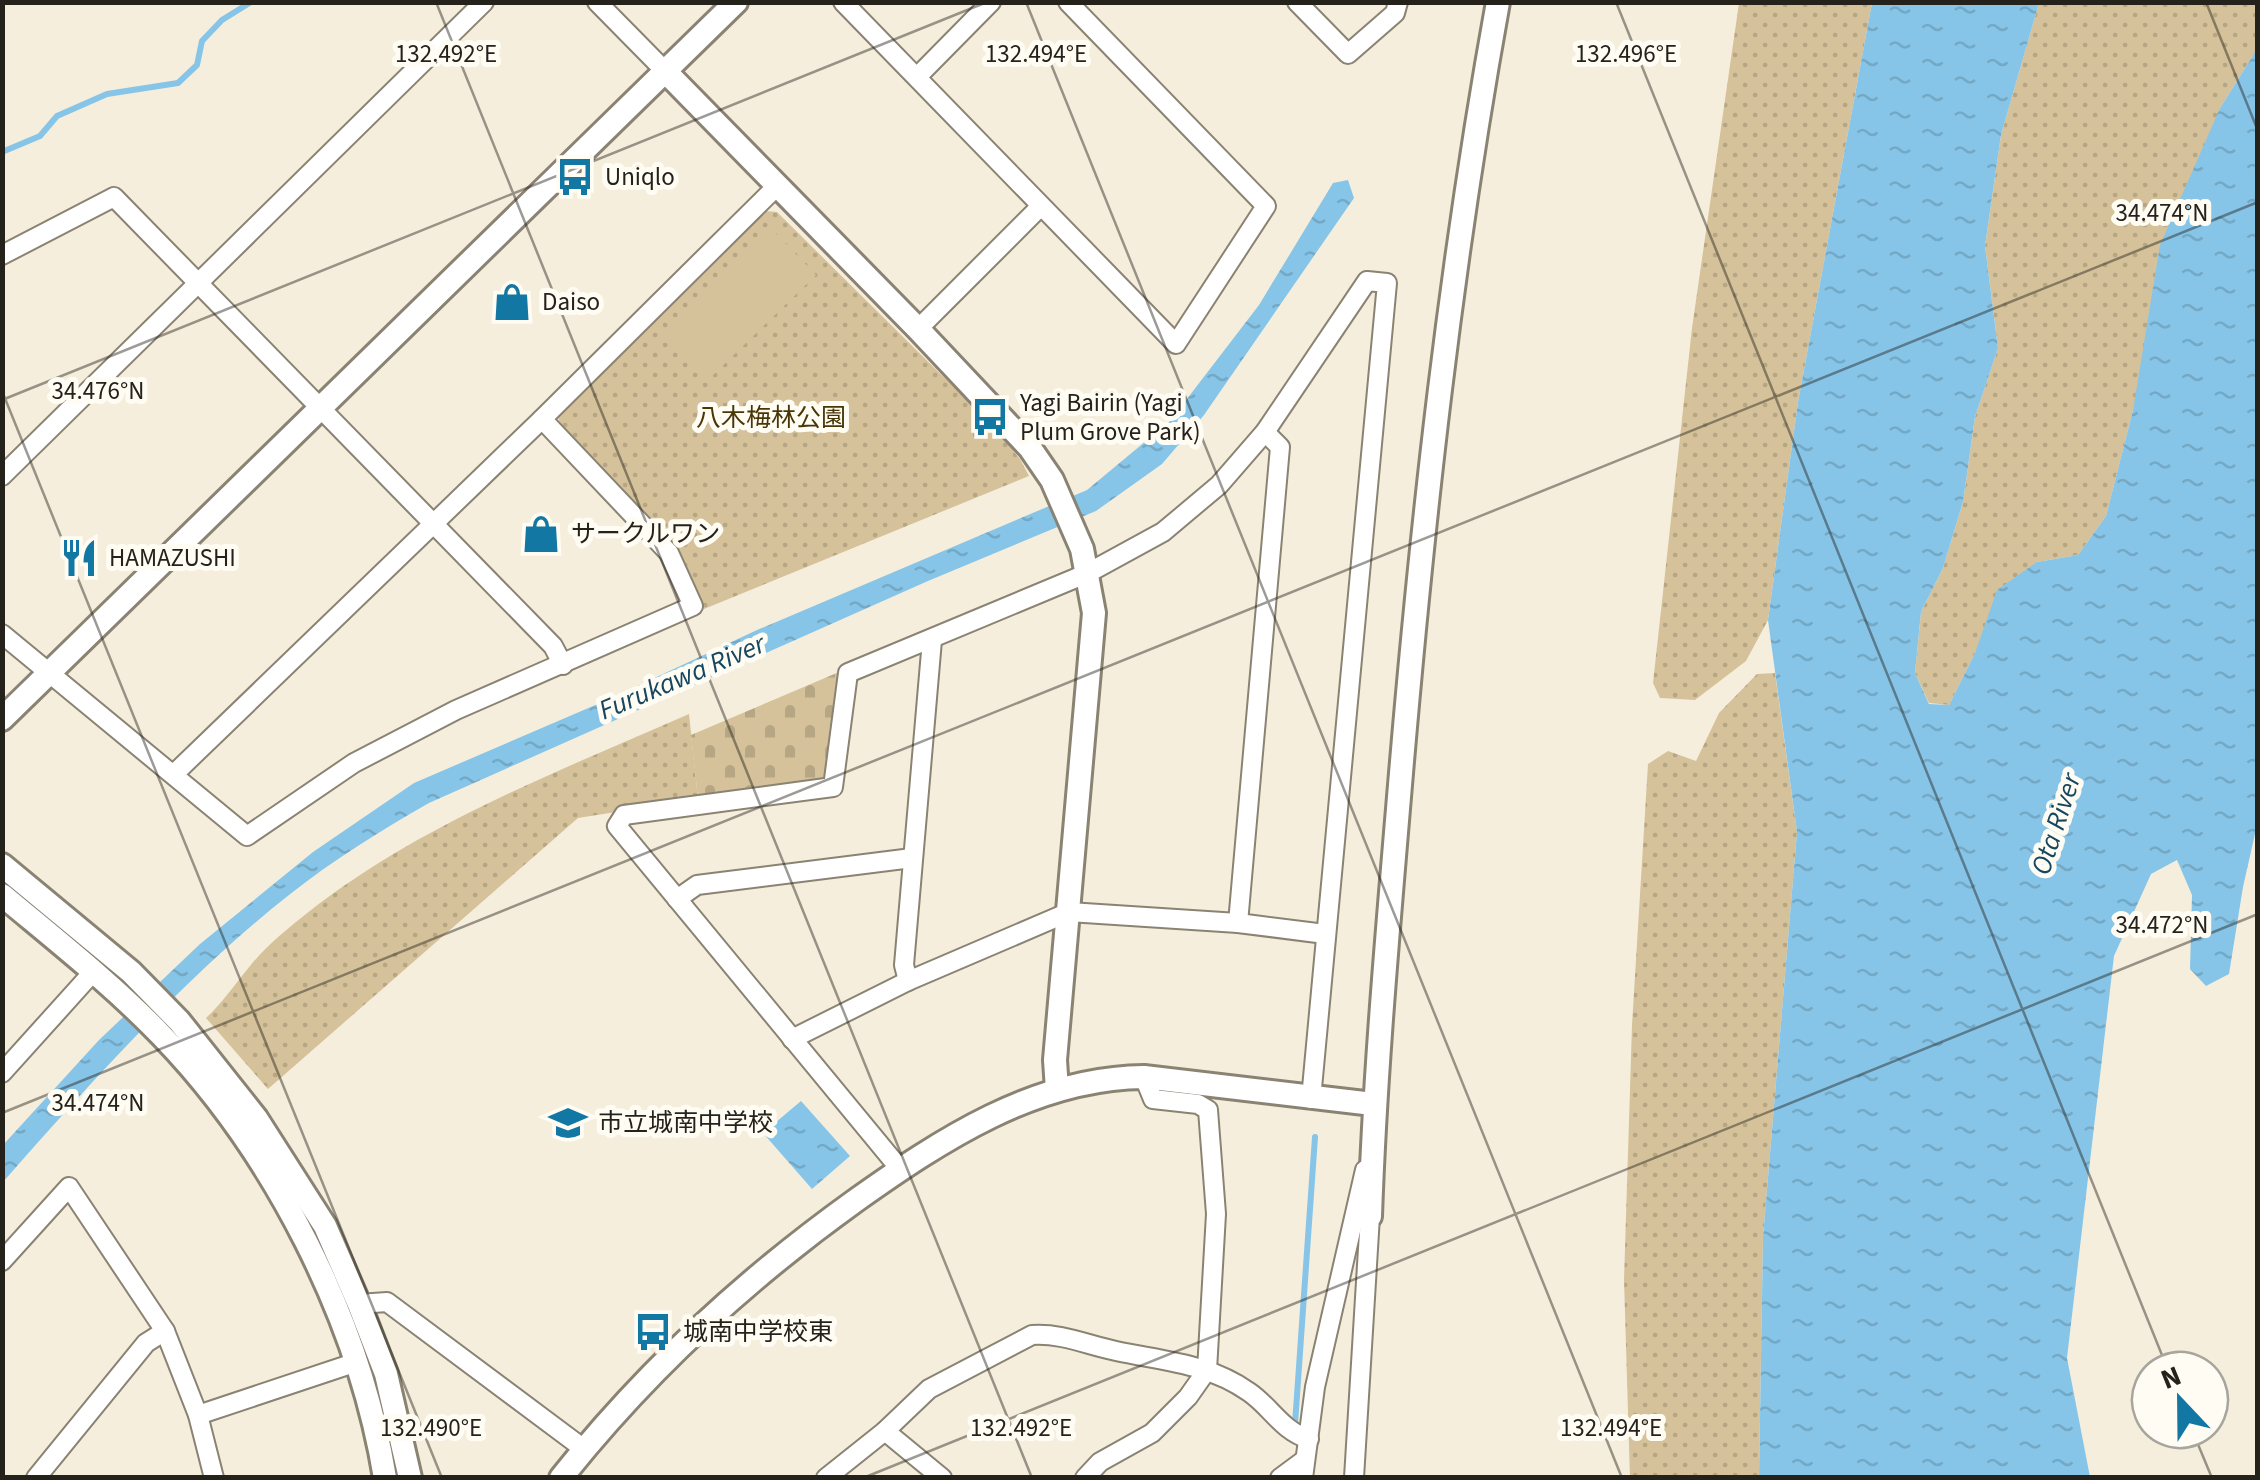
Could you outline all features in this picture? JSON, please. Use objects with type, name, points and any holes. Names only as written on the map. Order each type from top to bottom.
[{"type":"street","points":[[2,476],[484,2]]},
{"type":"street","points":[[597,2],[1001,414],[1052,480],[1082,549],[1094,613],[1055,1060],[1057,1090]]},
{"type":"street","points":[[2,720],[736,2]]},
{"type":"street","points":[[843,2],[1176,344],[1266,206],[1068,2]]},
{"type":"street","points":[[917,77],[991,2]]},
{"type":"street","points":[[1297,2],[1348,54],[1395,13],[1398,2]]},
{"type":"street","points":[[1354,1478],[1373,1104],[1418,571],[1473,142],[1498,2]]},
{"type":"street","points":[[174,774],[542,419],[776,186]]},
{"type":"street","points":[[2,255],[114,198],[434,522],[553,646],[563,664]]},
{"type":"street","points":[[918,329],[1040,206]]},
{"type":"street","points":[[900,1169],[617,826],[624,815],[833,787],[848,673],[1088,573],[1163,532],[1219,485],[1265,432],[1368,280],[1387,283],[1311,1098]]},
{"type":"street","points":[[2,634],[247,836],[354,763],[456,710],[693,606],[670,553],[542,419]]},
{"type":"street","points":[[1238,923],[1280,447],[1265,432]]},
{"type":"street","points":[[908,982],[904,965],[932,640]]},
{"type":"street","points":[[677,899],[698,885],[912,858]]},
{"type":"street","points":[[2,865],[132,972],[239,1129],[301,1231],[357,1362],[386,1478]]},
{"type":"street","points":[[2,896],[115,990],[172,1030],[256,1118],[325,1226],[359,1304],[386,1374],[410,1478]]},
{"type":"street","points":[[792,1039],[908,982],[1069,912],[1238,923],[1325,934]]},
{"type":"street","points":[[2,1073],[94,972]]},
{"type":"street","points":[[561,1478],[719,1307],[900,1169],[989,1115],[1057,1090],[1121,1077],[1373,1104]]},
{"type":"street","points":[[1084,1478],[1100,1462],[1152,1433],[1188,1397],[1207,1370],[1216,1214],[1208,1110],[1198,1104],[1154,1100],[1144,1077]]},
{"type":"street","points":[[1280,1478],[1303,1469],[1316,1387],[1373,1135]]},
{"type":"street","points":[[2,1261],[69,1188],[165,1331],[198,1414],[214,1478]]},
{"type":"street","points":[[359,1304],[387,1302],[584,1449]]},
{"type":"street","points":[[36,1478],[146,1343],[165,1331]]},
{"type":"street","points":[[826,1478],[885,1431],[929,1388],[1032,1335],[1051,1334],[1207,1370],[1249,1392],[1293,1434],[1308,1439]]},
{"type":"street","points":[[198,1414],[357,1362]]},
{"type":"street","points":[[885,1431],[942,1478]]},
{"type":"green space","points":[[1739,3],[1872,3],[1798,402],[1768,620],[1746,661],[1695,700],[1660,698],[1653,683],[1692,328]]},
{"type":"green space","points":[[2039,3],[2257,3],[2257,49],[2220,108],[2106,516],[2078,555],[2037,562],[1975,653],[1949,705],[1929,703],[1915,673],[1921,612],[1943,568],[1963,502],[1975,417],[1998,348],[1985,246],[2001,135]]},
{"type":"green space","name":"八木梅林公園","points":[[766,211],[777,212],[990,423],[1029,476],[704,609],[675,546],[559,422],[558,415]]},
{"type":"green space","points":[[770,227],[816,275],[708,380],[662,332]]},
{"type":"green space","points":[[839,672],[825,782],[698,799],[691,735]]},
{"type":"green space","points":[[1775,673],[1797,832],[1763,1237],[1759,1477],[1630,1478],[1624,1280],[1632,1025],[1648,764],[1668,751],[1696,761],[1719,713],[1757,674]]},
{"type":"green space","points":[[689,714],[698,799],[578,818],[268,1089],[206,1018],[284,932],[395,853],[491,802]]},
{"type":"water","name":"Ota River","points":[[1872,3],[2039,3],[2001,135],[1985,246],[1998,348],[1975,417],[1963,502],[1943,568],[1921,612],[1915,673],[1929,704],[1949,705],[1975,653],[1997,590],[2037,562],[2078,555],[2106,516],[2133,410],[2160,245],[2220,108],[2257,49],[2257,825],[2229,974],[2206,986],[2190,969],[2192,895],[2177,860],[2151,874],[2114,956],[2067,1358],[2090,1477],[1759,1477],[1763,1237],[1797,832],[1768,620],[1798,402]]},
{"type":"water","name":"Furukawa River","points":[[1348,180],[1354,198],[1204,415],[1162,464],[1096,511],[928,581],[429,803],[375,835],[289,895],[213,960],[104,1069],[3,1182],[3,1145],[99,1040],[200,944],[313,852],[414,783],[757,630],[1087,490],[1170,421],[1259,305],[1333,183]]},
{"type":"water","points":[[801,1101],[850,1156],[812,1189],[763,1133]]},
{"type":"waterway","points":[[2,152],[40,136],[57,116],[107,94],[178,83],[197,65],[202,41],[222,20],[251,2]]},
{"type":"waterway","points":[[1295,1424],[1315,1137]]},
{"type":"place","name":"Uniqlo","points":[[575,177]]},
{"type":"place","name":"Daiso","points":[[512,302]]},
{"type":"place","name":"Yagi Bairin (Yagi Plum Grove Park)","points":[[990,417]]},
{"type":"place","name":"サークルワン","points":[[541,534]]},
{"type":"place","name":"HAMAZUSHI","points":[[79,558]]},
{"type":"place","name":"市立城南中学校","points":[[568,1123]]},
{"type":"place","name":"城南中学校東","points":[[653,1332]]}]
